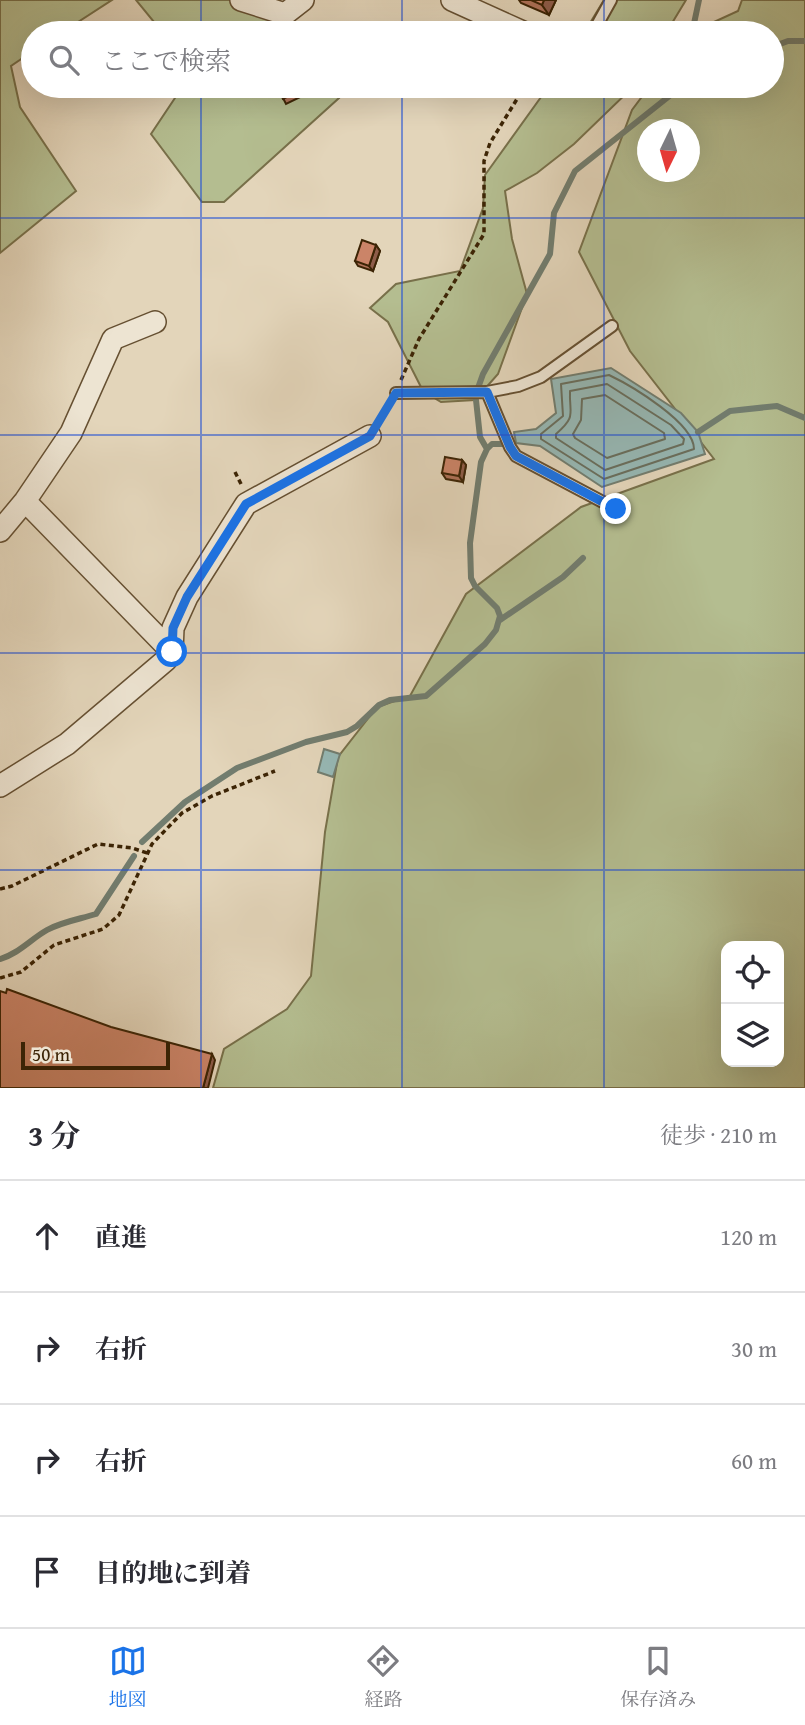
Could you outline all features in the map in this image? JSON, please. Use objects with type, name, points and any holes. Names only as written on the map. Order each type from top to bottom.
[{"type":"street","points":[[241,0],[285,15],[303,0]]},
{"type":"street","points":[[452,0],[498,21]]},
{"type":"street","points":[[0,531],[25,501],[71,433],[113,339],[155,322]]},
{"type":"street","points":[[0,786],[67,744],[166,660],[172,652],[173,628],[187,597],[246,504],[370,436]]},
{"type":"street","points":[[25,501],[172,652]]},
{"type":"lane","points":[[599,21],[611,0]]},
{"type":"lane","points":[[396,393],[487,392],[518,386],[541,377],[612,326]]},
{"type":"lane","points":[[487,392],[516,456],[616,509]]},
{"type":"path","points":[[370,436],[396,393],[419,338],[484,234],[484,161],[490,143],[518,98]]},
{"type":"path","points":[[0,978],[20,972],[54,945],[103,929],[119,915],[152,844],[182,813],[212,796],[275,771]]},
{"type":"path","points":[[0,889],[12,886],[98,844],[132,848],[147,853]]},
{"type":"green space","points":[[0,0],[112,0],[80,21],[21,21],[21,59],[11,66],[20,107],[76,191],[0,253]]},
{"type":"green space","points":[[136,0],[279,0],[292,21],[153,21]]},
{"type":"green space","points":[[604,0],[686,0],[673,21],[591,21]]},
{"type":"green space","points":[[742,0],[805,0],[805,1088],[213,1088],[224,1049],[287,1009],[311,976],[325,832],[338,757],[377,707],[410,696],[466,594],[581,507],[714,459],[630,351],[579,252],[632,110],[641,98],[784,98],[784,21],[716,21],[738,11]]},
{"type":"green space","points":[[175,98],[339,98],[224,202],[202,202],[151,134]]},
{"type":"green space","points":[[540,98],[622,98],[574,144],[537,173],[505,191],[512,239],[527,294],[498,374],[475,400],[441,402],[423,391],[388,322],[370,308],[396,284],[460,271],[483,208],[485,175]]},
{"type":"water","points":[[611,368],[681,413],[698,432],[705,454],[602,487],[540,446],[516,443],[514,432],[536,429],[556,413],[551,379]]},
{"type":"water","points":[[324,749],[340,754],[333,777],[318,772]]},
{"type":"building","points":[[531,0],[544,0],[542,5]]},
{"type":"building","points":[[362,240],[376,245],[369,266],[355,261]]},
{"type":"building","points":[[445,457],[462,460],[459,476],[442,473]]},
{"type":"building","points":[[7,989],[111,1027],[212,1054],[203,1088],[0,1088],[0,991],[6,993]]},
{"type":"waterway","points":[[695,21],[699,0]]},
{"type":"waterway","points":[[784,42],[805,41]]},
{"type":"waterway","points":[[478,388],[483,374],[550,254],[554,213],[575,171],[667,98]]},
{"type":"waterway","points":[[476,400],[480,437],[487,449]]},
{"type":"waterway","points":[[698,432],[730,411],[777,406],[805,418]]},
{"type":"waterway","points":[[142,842],[185,802],[237,768],[306,742],[347,732],[379,705],[390,700],[426,696],[485,644],[496,630],[500,616],[497,608],[475,586],[471,578],[470,543],[481,462],[492,444],[503,444]]},
{"type":"waterway","points":[[500,620],[563,577],[583,558]]},
{"type":"waterway","points":[[0,959],[13,954],[52,927],[96,914],[134,856]]},
{"type":"route","points":[[172,652],[173,628],[187,597],[246,504],[370,436],[396,393],[487,392],[516,456],[616,509]]}]
